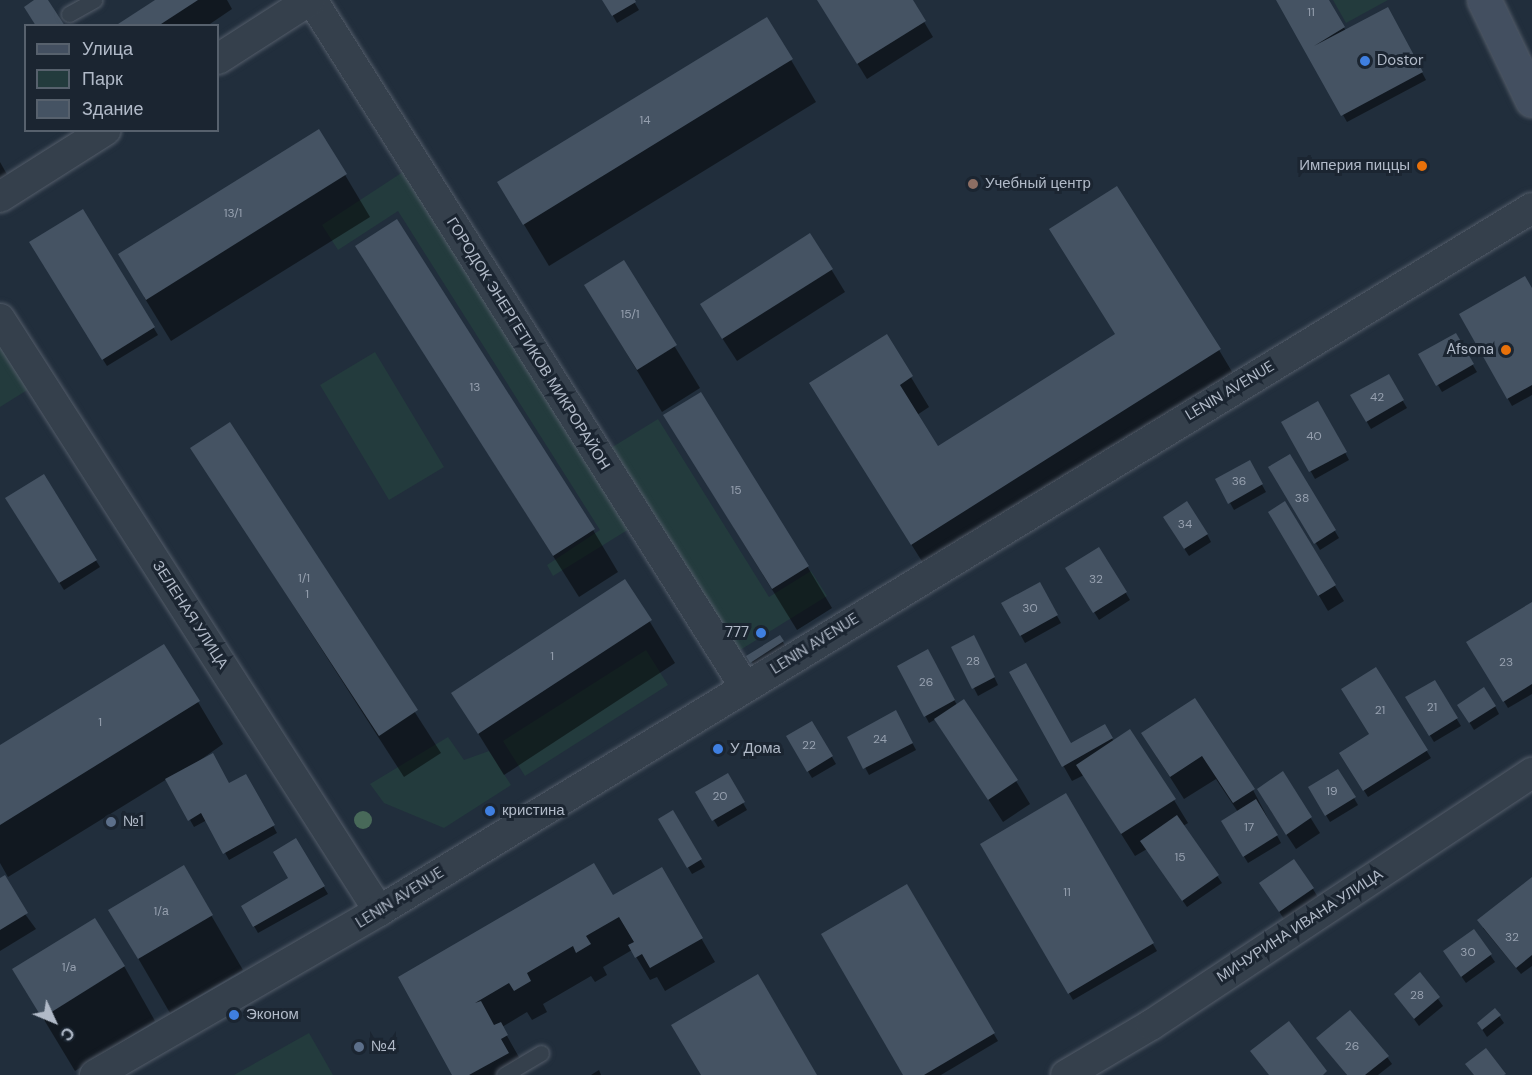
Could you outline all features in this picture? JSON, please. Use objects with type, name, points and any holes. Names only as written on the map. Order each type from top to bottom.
[{"type":"main road","points":[[1484,0],[1532,100]]},
{"type":"street","points":[[219,58],[311,0]]},
{"type":"street","name":"ГОРОДОК ЭНЕРГЕТИКОВ МИКРОРАЙОН","points":[[311,0],[745,687]]},
{"type":"street","points":[[0,197],[103,132]]},
{"type":"street","name":"LENIN AVENUE","points":[[94,1075],[379,911],[1532,208]]},
{"type":"street","name":"ЗЕЛЕНАЯ УЛИЦА","points":[[0,319],[379,911]]},
{"type":"street","name":"МИЧУРИНА ИВАНА УЛИЦА","points":[[1066,1075],[1151,1025],[1532,773]]},
{"type":"lane","points":[[69,14],[94,0]]},
{"type":"lane","points":[[504,1075],[541,1053]]},
{"type":"green space","points":[[1333,0],[1388,0],[1346,23]]},
{"type":"green space","points":[[409,168],[634,526],[553,576],[547,565],[600,530],[398,211],[338,250],[322,225]]},
{"type":"green space","points":[[0,338],[32,387],[0,407]]},
{"type":"green space","points":[[375,352],[444,467],[389,500],[320,385]]},
{"type":"green space","points":[[658,419],[769,597],[811,571],[827,596],[732,655],[606,451]]},
{"type":"green space","points":[[646,650],[668,685],[525,776],[503,741]]},
{"type":"green space","points":[[448,737],[464,760],[489,751],[511,785],[444,828],[384,803],[370,784]]},
{"type":"green space","points":[[309,1033],[333,1075],[234,1075]]},
{"type":"building","points":[[34,0],[48,0],[64,24],[35,24],[24,7]]},
{"type":"building","points":[[155,0],[198,0],[161,24],[118,24]]},
{"type":"building","points":[[602,0],[635,0],[636,2],[612,16]]},
{"type":"building","points":[[817,0],[913,0],[926,21],[857,64]]},
{"type":"building","name":"Dostor","points":[[1276,0],[1329,0],[1345,27],[1314,46],[1388,7],[1423,72],[1341,116]]},
{"type":"building","points":[[767,17],[793,59],[523,225],[497,182]]},
{"type":"building","points":[[319,129],[347,174],[146,300],[118,254]]},
{"type":"building","points":[[1117,186],[1221,349],[911,545],[809,383],[887,334],[913,376],[900,385],[938,446],[1115,334],[1049,229]]},
{"type":"building","points":[[83,209],[155,327],[102,360],[29,242]]},
{"type":"building","points":[[397,219],[595,529],[553,556],[355,246]]},
{"type":"building","points":[[810,233],[833,269],[722,339],[700,304]]},
{"type":"building","points":[[624,260],[677,345],[637,370],[584,285]]},
{"type":"building","name":"Afsona","points":[[1525,276],[1532,288],[1532,385],[1507,399],[1459,314]]},
{"type":"building","points":[[1456,333],[1474,364],[1436,386],[1418,354]]},
{"type":"building","points":[[1389,374],[1404,400],[1366,422],[1350,395]]},
{"type":"building","points":[[701,392],[809,566],[772,589],[663,415]]},
{"type":"building","points":[[1318,401],[1347,452],[1309,472],[1281,422]]},
{"type":"building","points":[[230,422],[418,710],[379,736],[190,448]]},
{"type":"building","points":[[1290,454],[1336,530],[1314,544],[1268,467]]},
{"type":"building","points":[[1250,460],[1263,484],[1228,504],[1215,479]]},
{"type":"building","points":[[44,474],[97,560],[59,583],[5,498]]},
{"type":"building","points":[[1187,501],[1208,534],[1184,549],[1163,517]]},
{"type":"building","points":[[1285,501],[1336,585],[1318,596],[1268,512]]},
{"type":"building","points":[[1099,547],[1127,592],[1093,613],[1065,568]]},
{"type":"building","points":[[625,579],[652,620],[478,734],[451,693]]},
{"type":"building","points":[[1040,582],[1058,615],[1020,636],[1001,603]]},
{"type":"building","points":[[1532,602],[1532,684],[1503,702],[1466,642]]},
{"type":"building","points":[[780,635],[784,641],[750,663],[746,656]]},
{"type":"building","points":[[974,635],[995,677],[972,689],[951,647]]},
{"type":"building","points":[[164,644],[200,701],[0,825],[0,745]]},
{"type":"building","points":[[928,649],[955,700],[924,717],[897,666]]},
{"type":"building","points":[[1026,663],[1071,743],[1105,724],[1113,738],[1062,767],[1009,672]]},
{"type":"building","points":[[1376,667],[1428,750],[1363,791],[1339,753],[1369,734],[1341,689]]},
{"type":"building","points":[[1435,680],[1458,718],[1429,736],[1405,697]]},
{"type":"building","points":[[1484,687],[1496,706],[1469,723],[1457,705]]},
{"type":"building","points":[[1195,698],[1255,789],[1233,803],[1202,756],[1170,777],[1141,733]]},
{"type":"building","points":[[964,699],[1018,780],[988,800],[934,719]]},
{"type":"building","points":[[896,710],[913,743],[863,769],[847,737]]},
{"type":"building","points":[[812,721],[833,756],[807,772],[786,736]]},
{"type":"building","points":[[1130,729],[1176,799],[1121,834],[1076,765]]},
{"type":"building","points":[[213,753],[229,783],[246,774],[275,825],[223,854],[201,813],[188,821],[165,779]]},
{"type":"building","points":[[1338,769],[1356,797],[1325,816],[1308,787]]},
{"type":"building","points":[[1283,771],[1312,817],[1286,835],[1257,789]]},
{"type":"building","points":[[728,773],[745,802],[712,821],[695,792]]},
{"type":"building","points":[[1066,793],[1154,943],[1068,994],[980,844]]},
{"type":"building","points":[[1256,799],[1278,835],[1243,857],[1221,821]]},
{"type":"building","points":[[673,810],[702,859],[687,868],[658,819]]},
{"type":"building","points":[[1177,815],[1219,875],[1182,901],[1140,841]]},
{"type":"building","points":[[296,838],[325,886],[253,927],[241,906],[288,878],[273,852]]},
{"type":"building","points":[[1294,859],[1314,888],[1279,912],[1259,883]]},
{"type":"building","points":[[594,863],[613,895],[662,867],[703,938],[650,968],[642,954],[635,958],[628,945],[634,942],[619,917],[586,936],[591,944],[576,953],[573,946],[527,973],[531,981],[514,991],[509,983],[475,1003],[481,1001],[494,1025],[501,1022],[508,1035],[501,1039],[509,1053],[469,1075],[452,1075],[398,977]]},
{"type":"building","points":[[184,865],[213,915],[138,959],[108,910]]},
{"type":"building","points":[[5,875],[28,913],[0,930],[0,878]]},
{"type":"building","points":[[1532,877],[1532,955],[1516,968],[1477,920]]},
{"type":"building","points":[[907,884],[995,1033],[924,1075],[903,1075],[821,934]]},
{"type":"building","points":[[95,918],[125,966],[42,1018],[12,969]]},
{"type":"building","points":[[1474,929],[1492,954],[1461,977],[1443,951]]},
{"type":"building","points":[[1420,972],[1440,997],[1414,1019],[1394,994]]},
{"type":"building","points":[[758,974],[817,1075],[701,1075],[671,1025]]},
{"type":"building","points":[[1495,1008],[1501,1015],[1482,1030],[1477,1023]]},
{"type":"building","points":[[1350,1010],[1389,1056],[1365,1075],[1347,1075],[1316,1038]]},
{"type":"building","points":[[1289,1021],[1327,1071],[1323,1075],[1269,1075],[1250,1051]]},
{"type":"building","points":[[1486,1048],[1506,1074],[1474,1075],[1465,1064]]},
{"type":"place","name":"Dostor","points":[[1365,61]]},
{"type":"place","name":"Империя пиццы","points":[[1422,166]]},
{"type":"place","name":"Учебный центр","points":[[973,184]]},
{"type":"place","name":"Afsona","points":[[1506,350]]},
{"type":"place","name":"777","points":[[761,633]]},
{"type":"place","name":"У Дома","points":[[718,749]]},
{"type":"place","name":"кристина","points":[[490,811]]},
{"type":"place","name":"№1","points":[[111,822]]},
{"type":"place","name":"Эконом","points":[[234,1015]]},
{"type":"place","name":"№4","points":[[359,1047]]}]
